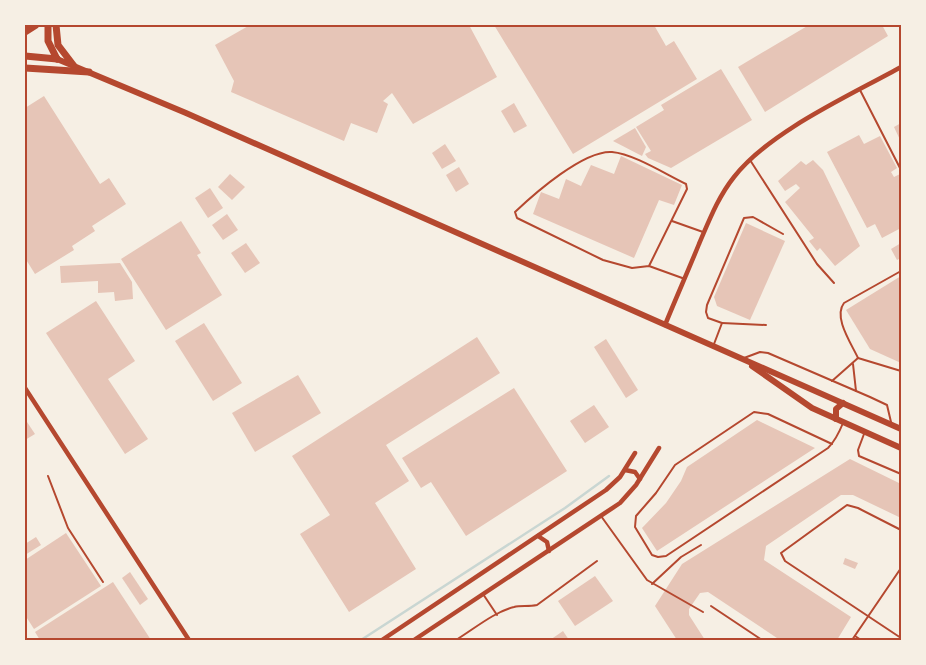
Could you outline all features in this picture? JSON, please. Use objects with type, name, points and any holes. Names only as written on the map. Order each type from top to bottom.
[{"type":"main road","points":[[25,32],[36,25]]},
{"type":"main road","points":[[48,25],[48,41],[57,59]]},
{"type":"main road","points":[[56,25],[58,45],[74,66]]},
{"type":"main road","points":[[25,56],[57,59],[89,72],[901,429]]},
{"type":"main road","points":[[25,68],[89,72]]},
{"type":"main road","points":[[742,359],[802,402],[901,448]]},
{"type":"main road","points":[[836,419],[836,409],[843,403]]},
{"type":"street","points":[[665,325],[704,233],[727,187],[750,160],[788,131],[901,67]]},
{"type":"street","points":[[25,388],[189,640]]},
{"type":"street","points":[[414,640],[601,516],[627,496],[659,448]]},
{"type":"street","points":[[382,640],[606,490],[626,470],[635,454]]},
{"type":"street","points":[[626,470],[635,472],[640,479]]},
{"type":"street","points":[[538,536],[546,542],[549,551]]},
{"type":"lane","points":[[860,90],[901,170]]},
{"type":"lane","points":[[649,266],[686,194],[686,184],[631,158],[613,152],[599,153],[546,183],[515,212],[517,218],[603,260],[632,268],[649,266],[685,279]]},
{"type":"lane","points":[[750,160],[817,264],[834,283]]},
{"type":"lane","points":[[766,325],[722,323],[708,318],[706,312],[707,305],[744,218],[753,217],[783,234]]},
{"type":"lane","points":[[672,221],[704,233]]},
{"type":"lane","points":[[901,271],[844,303],[840,308],[840,317],[858,358],[901,371]]},
{"type":"lane","points":[[713,346],[722,323]]},
{"type":"lane","points":[[742,359],[750,354],[768,353],[856,391],[887,406],[892,424]]},
{"type":"lane","points":[[832,381],[858,358]]},
{"type":"lane","points":[[853,364],[856,391]]},
{"type":"lane","points":[[832,444],[768,414],[754,412],[675,465],[656,493],[636,516],[635,527],[652,555],[658,557],[666,556],[832,444],[843,422]]},
{"type":"lane","points":[[865,432],[858,450],[859,456],[901,474]]},
{"type":"lane","points":[[48,476],[68,528],[103,582]]},
{"type":"lane","points":[[901,530],[858,508],[847,505],[781,553],[785,561],[901,638]]},
{"type":"lane","points":[[601,516],[652,584],[703,612]]},
{"type":"lane","points":[[652,584],[681,557],[701,545]]},
{"type":"lane","points":[[456,640],[496,614],[516,606],[526,608],[537,605],[597,561]]},
{"type":"lane","points":[[852,640],[901,568]]},
{"type":"lane","points":[[483,594],[496,614]]},
{"type":"lane","points":[[711,606],[762,640]]},
{"type":"lane","points":[[855,636],[861,640]]},
{"type":"building","points":[[250,25],[469,25],[497,77],[413,124],[392,93],[383,101],[388,104],[377,133],[351,123],[344,141],[231,92],[234,81],[215,45]]},
{"type":"building","points":[[494,25],[654,25],[666,46],[674,41],[697,79],[573,154]]},
{"type":"building","points":[[809,25],[882,25],[888,36],[765,112],[738,67]]},
{"type":"building","points":[[721,69],[752,120],[671,168],[648,158],[645,154],[651,151],[636,127],[664,110],[661,105]]},
{"type":"building","points":[[44,96],[100,184],[109,178],[126,204],[92,226],[95,231],[72,246],[74,250],[35,274],[25,258],[25,108]]},
{"type":"building","points":[[514,103],[527,126],[514,133],[501,111]]},
{"type":"building","points":[[901,123],[901,142],[894,127]]},
{"type":"building","points":[[635,128],[646,147],[642,156],[613,141]]},
{"type":"building","points":[[859,135],[864,144],[880,136],[897,168],[891,172],[894,177],[900,174],[901,176],[901,228],[882,238],[875,224],[867,228],[827,152]]},
{"type":"building","points":[[445,144],[456,161],[442,169],[432,153]]},
{"type":"building","points":[[621,156],[682,185],[674,205],[659,200],[634,258],[533,214],[541,192],[559,199],[566,179],[581,186],[591,165],[614,174]]},
{"type":"building","points":[[813,160],[823,170],[860,246],[835,266],[820,248],[817,251],[809,241],[814,238],[785,202],[800,188],[796,184],[785,191],[778,181],[801,161],[806,165]]},
{"type":"building","points":[[459,167],[469,184],[456,192],[446,175]]},
{"type":"building","points":[[230,174],[245,187],[232,200],[218,187]]},
{"type":"building","points":[[210,188],[223,208],[208,218],[195,198]]},
{"type":"building","points":[[227,214],[238,230],[223,240],[212,225]]},
{"type":"building","points":[[181,221],[201,253],[197,255],[222,295],[166,330],[121,259]]},
{"type":"building","points":[[746,223],[785,241],[750,320],[717,306],[714,297]]},
{"type":"building","points":[[246,243],[260,263],[245,273],[231,253]]},
{"type":"building","points":[[901,243],[901,258],[897,260],[891,249]]},
{"type":"building","points":[[120,263],[132,282],[133,299],[115,301],[114,292],[98,293],[98,281],[61,283],[60,266]]},
{"type":"building","points":[[901,276],[901,363],[870,349],[846,310]]},
{"type":"building","points":[[96,301],[135,361],[108,379],[148,439],[125,454],[46,333]]},
{"type":"building","points":[[204,323],[242,383],[213,401],[175,341]]},
{"type":"building","points":[[477,337],[500,373],[386,445],[409,481],[375,503],[416,569],[349,612],[300,534],[330,515],[292,456]]},
{"type":"building","points":[[606,339],[638,390],[626,398],[594,347]]},
{"type":"building","points":[[298,375],[321,413],[255,452],[232,413]]},
{"type":"building","points":[[514,388],[567,471],[466,536],[431,482],[421,488],[402,458]]},
{"type":"building","points":[[594,405],[609,427],[585,443],[570,421]]},
{"type":"building","points":[[25,419],[35,434],[25,440]]},
{"type":"building","points":[[757,420],[815,448],[657,551],[642,528],[666,503],[681,481],[687,467]]},
{"type":"building","points":[[850,459],[901,484],[901,518],[853,495],[841,495],[766,546],[764,560],[851,617],[837,640],[780,640],[708,592],[700,593],[689,609],[689,615],[705,640],[677,640],[655,606],[682,564]]},
{"type":"building","points":[[66,533],[101,586],[34,629],[25,615],[25,560]]},
{"type":"building","points":[[36,537],[41,545],[25,555],[25,544]]},
{"type":"building","points":[[845,558],[858,563],[855,569],[843,564]]},
{"type":"building","points":[[130,572],[148,599],[140,605],[122,578]]},
{"type":"building","points":[[595,576],[613,601],[575,626],[558,601]]},
{"type":"building","points":[[113,582],[151,640],[40,640],[35,632]]},
{"type":"building","points":[[563,631],[569,640],[550,640]]},
{"type":"waterway","points":[[361,640],[565,508],[609,476]]}]
